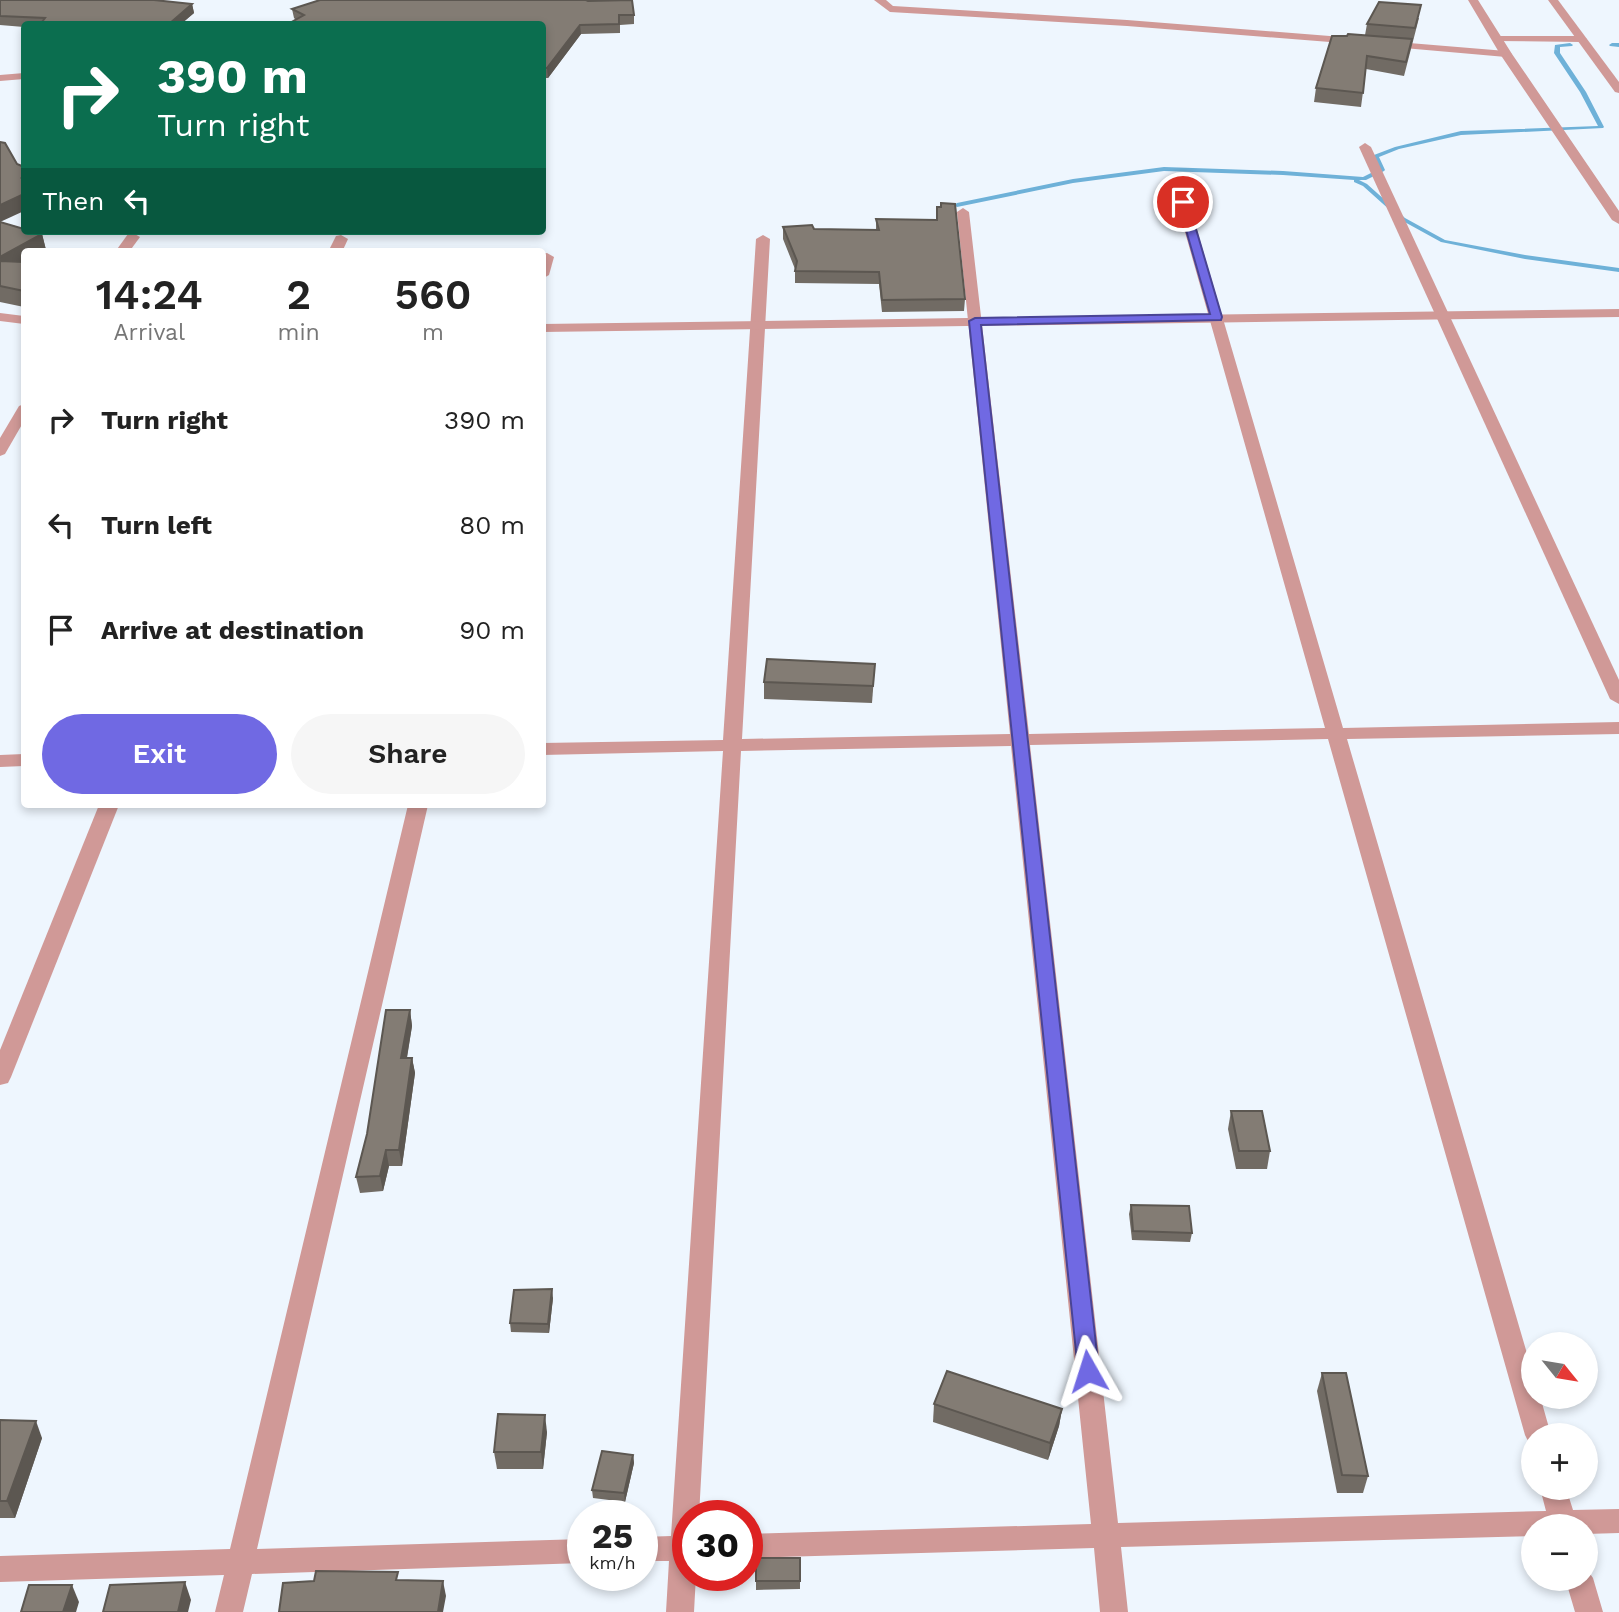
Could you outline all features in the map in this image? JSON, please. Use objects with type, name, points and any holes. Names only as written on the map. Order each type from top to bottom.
[{"type":"street","points":[[879,0],[890,9],[1155,25],[1506,54]]},
{"type":"street","points":[[985,14],[991,0]]},
{"type":"street","points":[[1473,0],[1506,54],[1619,220]]},
{"type":"street","points":[[1553,0],[1619,90]]},
{"type":"street","points":[[1498,39],[1581,39]]},
{"type":"street","points":[[0,78],[21,76]]},
{"type":"street","points":[[1365,147],[1619,699]]},
{"type":"street","points":[[1176,179],[1535,1423]]},
{"type":"street","points":[[963,212],[1114,1612]]},
{"type":"street","points":[[125,248],[133,237]]},
{"type":"street","points":[[689,1500],[763,239]]},
{"type":"street","points":[[546,328],[1619,313]]},
{"type":"street","points":[[0,317],[21,320]]},
{"type":"street","points":[[0,452],[21,414]]},
{"type":"street","points":[[546,749],[1619,728]]},
{"type":"street","points":[[0,761],[21,760]]},
{"type":"street","points":[[0,1077],[108,808]]},
{"type":"street","points":[[229,1612],[417,808]]},
{"type":"street","points":[[1598,1522],[1619,1521]]},
{"type":"street","points":[[763,1546],[1521,1525]]},
{"type":"street","points":[[0,1569],[567,1551]]},
{"type":"street","points":[[680,1612],[682,1591]]},
{"type":"street","points":[[1583,1591],[1589,1612]]},
{"type":"building","points":[[0,0],[154,0],[192,4],[172,21],[43,21],[45,18],[0,16]]},
{"type":"building","points":[[320,0],[632,0],[634,15],[619,15],[619,24],[580,25],[546,68],[546,21],[293,21],[304,15],[292,9]]},
{"type":"building","points":[[1379,2],[1421,5],[1415,28],[1367,24]]},
{"type":"building","points":[[1348,34],[1412,39],[1406,62],[1367,56],[1363,93],[1316,88],[1332,36]]},
{"type":"building","points":[[0,142],[5,143],[17,164],[21,166],[21,195],[0,205]]},
{"type":"building","points":[[941,203],[955,204],[965,299],[882,300],[879,272],[795,271],[797,261],[783,227],[812,225],[814,229],[879,230],[876,219],[937,220],[937,207],[941,207]]},
{"type":"building","points":[[0,222],[21,228],[21,235],[40,235],[0,257]]},
{"type":"building","points":[[0,261],[21,262],[21,290],[0,286]]},
{"type":"building","points":[[767,659],[875,664],[873,686],[764,682]]},
{"type":"building","points":[[386,1010],[410,1010],[401,1058],[412,1058],[399,1150],[386,1150],[380,1176],[356,1177],[367,1134]]},
{"type":"building","points":[[1231,1111],[1262,1111],[1270,1151],[1239,1151]]},
{"type":"building","points":[[1131,1205],[1189,1206],[1192,1233],[1133,1231]]},
{"type":"building","points":[[552,1289],[548,1324],[510,1323],[514,1290]]},
{"type":"building","points":[[947,1371],[1062,1409],[1050,1443],[934,1404]]},
{"type":"building","points":[[1322,1373],[1346,1373],[1368,1476],[1342,1475]]},
{"type":"building","points":[[498,1414],[545,1415],[541,1452],[494,1452]]},
{"type":"building","points":[[0,1420],[36,1421],[7,1501],[0,1501]]},
{"type":"building","points":[[602,1451],[633,1455],[624,1493],[592,1490]]},
{"type":"building","points":[[763,1558],[800,1558],[800,1581],[763,1581]]},
{"type":"building","points":[[316,1571],[398,1572],[396,1580],[443,1581],[438,1612],[279,1612],[283,1583],[314,1581]]},
{"type":"building","points":[[185,1582],[178,1612],[103,1612],[110,1585]]},
{"type":"building","points":[[29,1585],[72,1585],[63,1612],[21,1612]]},
{"type":"waterway","points":[[957,205],[1073,181],[1164,169],[1364,179],[1382,170],[1376,156],[1397,148],[1461,133],[1601,127],[1583,92],[1557,53],[1557,46],[1570,45]]},
{"type":"waterway","points":[[1612,45],[1619,45]]},
{"type":"waterway","points":[[1356,181],[1365,185],[1403,219],[1443,241],[1525,257],[1619,270]]},
{"type":"route","points":[[1088,1371],[975,321],[1216,317],[1183,202]]}]
